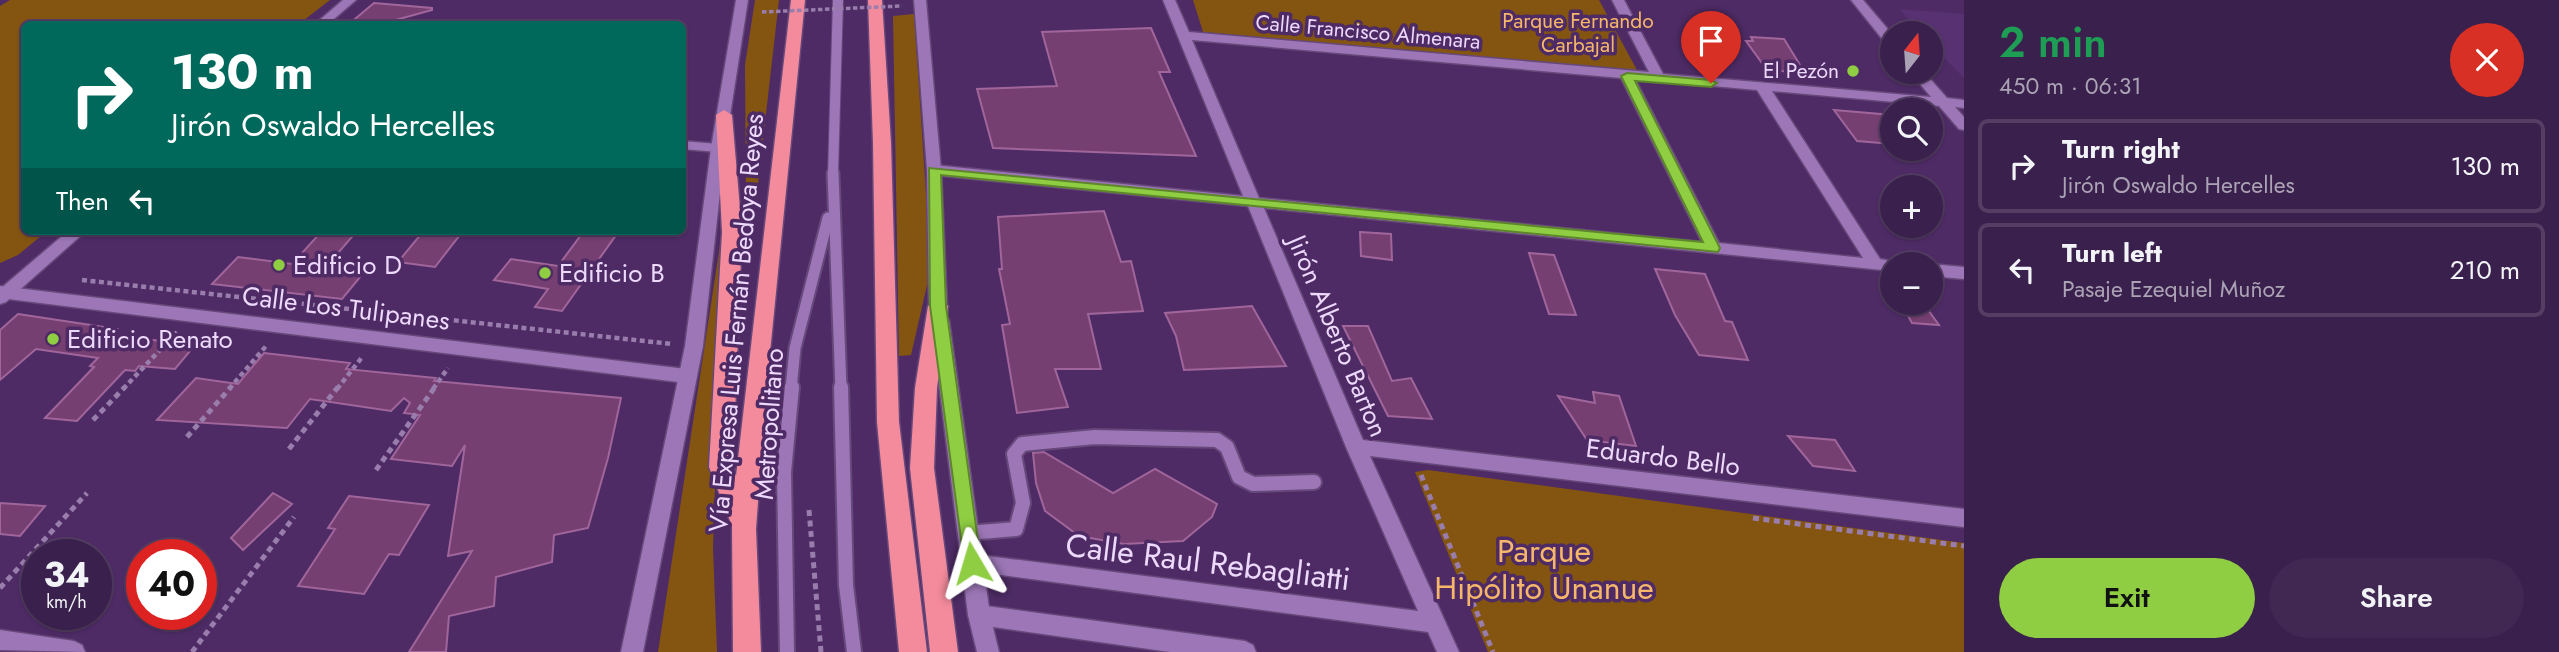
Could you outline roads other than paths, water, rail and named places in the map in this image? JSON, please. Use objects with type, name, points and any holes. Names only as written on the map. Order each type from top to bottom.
[{"type":"highway","name":"Vía Expresa Luis Fernán Bedoya Reyes","points":[[747,652],[744,529],[755,393],[798,0]]},
{"type":"highway","points":[[874,0],[882,144],[888,422],[913,652]]},
{"type":"highway","points":[[724,115],[732,232],[721,467],[744,529]]},
{"type":"highway","points":[[938,306],[927,374],[922,468],[944,652]]},
{"type":"street","points":[[325,21],[350,0]]},
{"type":"street","points":[[632,652],[694,346],[718,148],[741,0]]},
{"type":"street","points":[[920,0],[934,170],[938,306],[979,615],[988,652]]},
{"type":"street","name":"Jirón Alberto Barton","points":[[1169,0],[1356,447],[1448,652]]},
{"type":"street","points":[[1618,0],[1659,79]]},
{"type":"street","points":[[1857,0],[1880,28]]},
{"type":"street","name":"Calle Francisco Almenara","points":[[1186,36],[1892,98]]},
{"type":"street","points":[[1627,76],[1713,248]]},
{"type":"street","points":[[1927,84],[1940,98]]},
{"type":"street","points":[[1763,88],[1875,264]]},
{"type":"street","points":[[1943,102],[1964,126]]},
{"type":"street","name":"Calle Francisco Almenara","points":[[1943,102],[1964,104]]},
{"type":"street","points":[[686,145],[718,148]]},
{"type":"street","points":[[934,170],[1880,265]]},
{"type":"street","points":[[2,294],[73,235]]},
{"type":"street","points":[[1943,271],[1964,273]]},
{"type":"street","name":"Calle Los Tulipanes","points":[[2,294],[686,376]]},
{"type":"street","name":"Eduardo Bello","points":[[1356,447],[1964,518]]},
{"type":"street","name":"Calle Raul Rebagliatti","points":[[972,563],[1436,623]]},
{"type":"street","points":[[979,615],[1245,652]]},
{"type":"street","points":[[0,640],[74,652]]},
{"type":"lane","name":"Metropolitano","points":[[838,0],[832,204],[839,329],[846,584],[854,652]]},
{"type":"lane","name":"Metropolitano","points":[[787,652],[785,472],[795,348],[832,204]]},
{"type":"lane","points":[[968,533],[1016,529],[1021,523],[1023,501],[1014,454],[1022,444],[1037,441],[1075,438],[1217,440],[1227,447],[1239,477],[1253,484],[1314,482]]},
{"type":"place","name":"El Pezón","points":[[1853,71]]},
{"type":"place","name":"Edificio D","points":[[279,265]]},
{"type":"place","name":"Edificio B","points":[[545,273]]},
{"type":"place","name":"Edificio Renato","points":[[53,339]]},
{"type":"park label","name":"Parque Fernando Carbajal","points":[[1578,33]]},
{"type":"park label","name":"Parque Hipólito Unanue","points":[[1544,570]]}]
